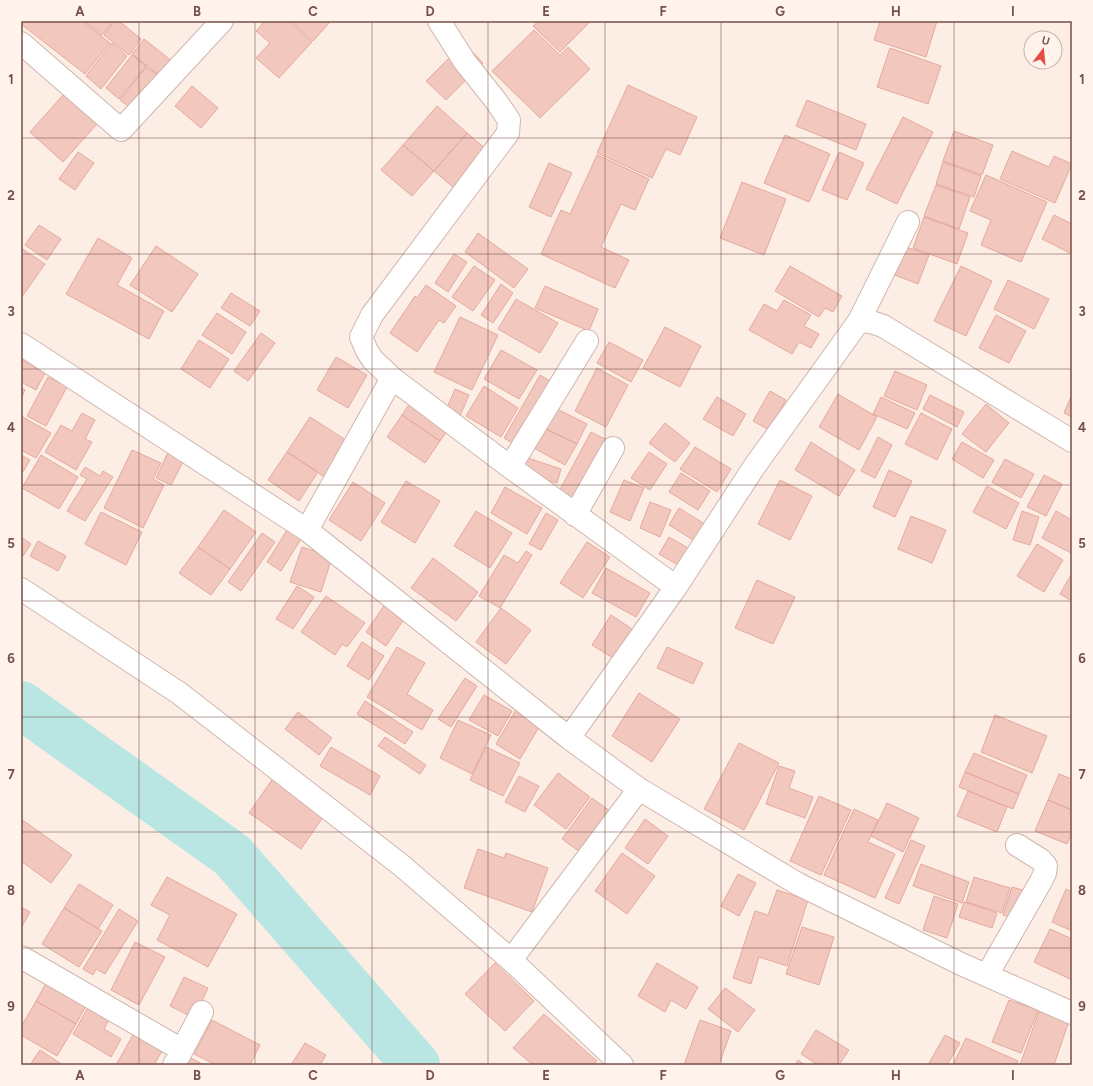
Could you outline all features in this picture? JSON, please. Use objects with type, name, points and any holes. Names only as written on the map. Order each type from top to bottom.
[{"type":"street","points":[[21,43],[121,130],[222,21]]},
{"type":"street","points":[[439,21],[465,62],[509,120],[508,134],[372,315],[361,337],[373,360],[392,378],[575,515],[676,587]]},
{"type":"street","points":[[569,738],[676,587],[754,467],[859,321],[908,222]]},
{"type":"street","points":[[859,321],[871,322],[883,326],[1072,441]]},
{"type":"street","points":[[510,467],[588,340]]},
{"type":"street","points":[[21,344],[307,530],[569,738],[639,789],[798,884],[987,975],[1072,1013]]},
{"type":"street","points":[[307,530],[392,378]]},
{"type":"street","points":[[575,515],[613,448]]},
{"type":"street","points":[[21,589],[179,693],[401,865],[511,960],[622,1065]]},
{"type":"street","points":[[511,960],[639,789]]},
{"type":"street","points":[[987,975],[1045,873],[1046,866],[1041,860],[1017,845]]},
{"type":"street","points":[[22,957],[178,1057],[202,1012]]},
{"type":"building","points":[[21,21],[82,21],[110,43],[85,74],[21,24]]},
{"type":"building","points":[[84,21],[113,21],[102,35]]},
{"type":"building","points":[[114,21],[119,21],[141,39],[129,55],[104,35]]},
{"type":"building","points":[[265,21],[289,21],[312,42],[279,78],[256,58],[270,43],[256,31]]},
{"type":"building","points":[[291,21],[328,21],[330,22],[313,41]]},
{"type":"building","points":[[539,21],[591,21],[560,52],[533,26]]},
{"type":"building","points":[[880,21],[937,21],[926,57],[874,40]]},
{"type":"building","points":[[534,30],[560,55],[568,47],[590,69],[540,118],[492,71]]},
{"type":"building","points":[[144,39],[173,62],[161,77],[132,54]]},
{"type":"building","points":[[112,43],[127,56],[101,89],[86,76]]},
{"type":"building","points":[[464,43],[483,63],[446,100],[426,81]]},
{"type":"building","points":[[890,48],[941,66],[928,104],[877,87]]},
{"type":"building","points":[[132,55],[146,66],[119,99],[106,88]]},
{"type":"building","points":[[146,67],[160,77],[133,110],[120,100]]},
{"type":"building","points":[[628,85],[697,117],[680,155],[666,149],[652,178],[597,153]]},
{"type":"building","points":[[192,86],[218,108],[201,128],[175,106]]},
{"type":"building","points":[[64,94],[97,124],[63,162],[30,132]]},
{"type":"building","points":[[807,100],[866,124],[856,150],[796,126]]},
{"type":"building","points":[[437,106],[467,133],[434,171],[403,145]]},
{"type":"building","points":[[903,117],[933,132],[897,204],[866,189]]},
{"type":"building","points":[[954,131],[993,145],[982,175],[943,161]]},
{"type":"building","points":[[467,133],[487,150],[454,188],[434,171]]},
{"type":"building","points":[[785,135],[830,154],[809,202],[764,183]]},
{"type":"building","points":[[403,145],[434,171],[412,196],[381,170]]},
{"type":"building","points":[[1012,151],[1049,167],[1054,156],[1072,164],[1055,203],[1000,179]]},
{"type":"building","points":[[78,152],[94,163],[75,190],[59,179]]},
{"type":"building","points":[[839,152],[864,163],[847,200],[822,190]]},
{"type":"building","points":[[597,155],[649,179],[635,210],[621,204],[601,247],[629,260],[615,288],[541,254],[561,210],[570,214]]},
{"type":"building","points":[[943,162],[981,176],[974,197],[936,184]]},
{"type":"building","points":[[549,163],[572,173],[551,217],[529,207]]},
{"type":"building","points":[[986,175],[1047,202],[1021,262],[981,245],[991,220],[970,211]]},
{"type":"building","points":[[742,182],[786,199],[764,255],[720,238]]},
{"type":"building","points":[[936,185],[970,197],[959,229],[924,216]]},
{"type":"building","points":[[1054,215],[1072,224],[1072,254],[1042,239]]},
{"type":"building","points":[[924,217],[968,233],[957,264],[913,248]]},
{"type":"building","points":[[39,225],[61,239],[47,260],[25,245]]},
{"type":"building","points":[[478,233],[528,269],[514,288],[465,252]]},
{"type":"building","points":[[98,238],[132,258],[117,285],[164,311],[149,339],[66,294]]},
{"type":"building","points":[[156,246],[198,274],[172,312],[130,285]]},
{"type":"building","points":[[906,247],[929,255],[918,284],[895,275]]},
{"type":"building","points":[[21,248],[45,264],[21,298]]},
{"type":"building","points":[[454,254],[467,262],[448,292],[435,283]]},
{"type":"building","points":[[474,266],[495,280],[473,311],[452,297]]},
{"type":"building","points":[[790,266],[842,296],[833,312],[825,308],[819,317],[775,291]]},
{"type":"building","points":[[961,266],[992,281],[966,336],[934,321]]},
{"type":"building","points":[[1008,280],[1049,299],[1034,329],[994,309]]},
{"type":"building","points":[[501,284],[513,293],[493,323],[481,315]]},
{"type":"building","points":[[426,285],[456,306],[444,323],[439,320],[417,352],[390,333],[415,296],[417,298]]},
{"type":"building","points":[[545,286],[598,309],[589,331],[535,308]]},
{"type":"building","points":[[231,293],[260,311],[250,326],[221,308]]},
{"type":"building","points":[[516,299],[558,323],[540,353],[498,329]]},
{"type":"building","points":[[784,300],[811,315],[804,326],[819,334],[811,348],[799,342],[792,354],[749,330],[764,304],[777,311]]},
{"type":"building","points":[[217,313],[246,332],[232,354],[202,335]]},
{"type":"building","points":[[996,315],[1026,331],[1009,363],[979,348]]},
{"type":"building","points":[[460,317],[498,335],[472,390],[434,372]]},
{"type":"building","points":[[665,327],[701,346],[680,387],[643,368]]},
{"type":"building","points":[[261,333],[275,343],[248,381],[234,371]]},
{"type":"building","points":[[199,340],[229,359],[210,388],[181,369]]},
{"type":"building","points":[[609,342],[643,360],[631,382],[597,363]]},
{"type":"building","points":[[501,350],[537,370],[519,399],[484,379]]},
{"type":"building","points":[[336,357],[367,375],[348,408],[317,390]]},
{"type":"building","points":[[21,359],[45,373],[36,390],[21,382]]},
{"type":"building","points":[[597,368],[628,385],[606,427],[575,411]]},
{"type":"building","points":[[895,371],[927,385],[917,410],[884,396]]},
{"type":"building","points":[[540,375],[557,385],[521,448],[504,438]]},
{"type":"building","points":[[48,377],[67,387],[46,426],[27,416]]},
{"type":"building","points":[[484,386],[518,408],[501,437],[466,416]]},
{"type":"building","points":[[21,388],[25,390],[21,399]]},
{"type":"building","points":[[455,389],[469,395],[460,416],[446,410]]},
{"type":"building","points":[[770,391],[786,400],[769,430],[753,421]]},
{"type":"building","points":[[838,394],[877,417],[859,450],[819,427]]},
{"type":"building","points":[[1072,394],[1072,417],[1064,413]]},
{"type":"building","points":[[930,395],[964,412],[957,427],[923,409]]},
{"type":"building","points":[[717,397],[746,414],[733,436],[703,419]]},
{"type":"building","points":[[881,397],[915,413],[907,429],[873,414]]},
{"type":"building","points":[[412,400],[451,426],[440,441],[402,415]]},
{"type":"building","points":[[986,404],[1009,423],[986,452],[962,434]]},
{"type":"building","points":[[553,407],[587,424],[577,444],[542,427]]},
{"type":"building","points":[[82,413],[95,420],[85,439],[92,442],[76,470],[45,452],[61,425],[72,431]]},
{"type":"building","points":[[921,413],[952,429],[937,460],[905,444]]},
{"type":"building","points":[[402,415],[440,441],[425,463],[387,437]]},
{"type":"building","points":[[21,416],[51,433],[36,458],[21,450]]},
{"type":"building","points":[[310,417],[352,444],[329,480],[287,452]]},
{"type":"building","points":[[665,423],[690,443],[675,462],[649,443]]},
{"type":"building","points":[[542,427],[577,444],[565,465],[532,447]]},
{"type":"building","points":[[591,432],[611,442],[577,506],[557,495]]},
{"type":"building","points":[[878,437],[892,445],[875,478],[861,471]]},
{"type":"building","points":[[811,442],[855,470],[839,496],[795,470]]},
{"type":"building","points":[[962,442],[994,460],[983,478],[952,459]]},
{"type":"building","points":[[695,447],[731,469],[717,492],[680,469]]},
{"type":"building","points":[[170,448],[186,456],[171,485],[156,478]]},
{"type":"building","points":[[132,450],[161,463],[153,479],[164,485],[143,528],[104,508]]},
{"type":"building","points":[[287,452],[318,472],[299,501],[268,480]]},
{"type":"building","points":[[649,452],[667,464],[650,490],[631,478]]},
{"type":"building","points":[[21,455],[30,460],[21,475]]},
{"type":"building","points":[[41,455],[78,477],[59,509],[22,488]]},
{"type":"building","points":[[525,457],[561,469],[557,483],[520,472]]},
{"type":"building","points":[[1005,459],[1034,474],[1021,498],[992,482]]},
{"type":"building","points":[[85,467],[100,476],[103,471],[113,477],[85,521],[67,511],[87,479],[80,475]]},
{"type":"building","points":[[889,470],[912,481],[895,517],[873,507]]},
{"type":"building","points":[[681,473],[710,491],[698,510],[669,492]]},
{"type":"building","points":[[1044,475],[1062,484],[1046,516],[1027,507]]},
{"type":"building","points":[[624,480],[644,488],[630,521],[610,512]]},
{"type":"building","points":[[780,480],[812,496],[790,540],[758,524]]},
{"type":"building","points":[[406,481],[440,501],[415,543],[381,522]]},
{"type":"building","points":[[353,482],[385,503],[361,541],[329,520]]},
{"type":"building","points":[[987,486],[1019,503],[1006,529],[973,512]]},
{"type":"building","points":[[505,487],[542,508],[527,534],[491,513]]},
{"type":"building","points":[[650,502],[671,510],[660,537],[640,528]]},
{"type":"building","points":[[679,508],[708,526],[698,543],[669,525]]},
{"type":"building","points":[[224,510],[256,532],[230,569],[198,547]]},
{"type":"building","points":[[476,511],[512,533],[490,568],[454,546]]},
{"type":"building","points":[[1022,511],[1039,517],[1030,545],[1013,540]]},
{"type":"building","points":[[1056,511],[1072,520],[1071,553],[1042,538]]},
{"type":"building","points":[[101,512],[142,532],[126,565],[85,544]]},
{"type":"building","points":[[546,513],[558,520],[541,550],[529,544]]},
{"type":"building","points":[[911,516],[946,530],[932,563],[898,549]]},
{"type":"building","points":[[287,530],[301,539],[281,571],[267,562]]},
{"type":"building","points":[[262,533],[275,542],[241,591],[228,582]]},
{"type":"building","points":[[21,537],[31,544],[23,556],[21,555]]},
{"type":"building","points":[[669,537],[695,552],[685,569],[659,554]]},
{"type":"building","points":[[38,541],[66,556],[58,571],[30,556]]},
{"type":"building","points":[[587,542],[610,557],[583,598],[560,583]]},
{"type":"building","points":[[1037,544],[1063,560],[1044,592],[1017,576]]},
{"type":"building","points":[[198,547],[230,569],[211,595],[179,573]]},
{"type":"building","points":[[302,547],[332,557],[321,592],[290,582]]},
{"type":"building","points":[[526,551],[532,555],[500,608],[479,596],[504,555],[518,563]]},
{"type":"building","points":[[433,558],[478,592],[456,621],[411,588]]},
{"type":"building","points":[[606,568],[650,593],[636,617],[592,593]]},
{"type":"building","points":[[1072,573],[1072,601],[1060,594]]},
{"type":"building","points":[[757,580],[795,597],[773,644],[735,628]]},
{"type":"building","points":[[297,586],[314,597],[293,629],[276,619]]},
{"type":"building","points":[[326,596],[365,623],[347,647],[342,644],[335,655],[301,632]]},
{"type":"building","points":[[386,603],[406,616],[386,646],[366,632]]},
{"type":"building","points":[[501,608],[531,630],[506,664],[476,642]]},
{"type":"building","points":[[611,615],[632,629],[613,658],[592,645]]},
{"type":"building","points":[[362,642],[384,656],[369,680],[347,666]]},
{"type":"building","points":[[397,647],[425,663],[407,694],[433,710],[422,730],[367,697]]},
{"type":"building","points":[[667,647],[703,663],[693,684],[657,668]]},
{"type":"building","points":[[465,678],[477,686],[451,727],[438,719]]},
{"type":"building","points":[[639,693],[680,719],[652,762],[612,736]]},
{"type":"building","points":[[484,695],[512,711],[498,736],[469,720]]},
{"type":"building","points":[[365,701],[413,732],[405,744],[357,714]]},
{"type":"building","points":[[517,708],[542,722],[520,759],[496,744]]},
{"type":"building","points":[[298,712],[332,738],[319,755],[285,729]]},
{"type":"building","points":[[995,715],[1047,736],[1032,773],[981,752]]},
{"type":"building","points":[[458,720],[491,735],[472,774],[440,758]]},
{"type":"building","points":[[385,737],[426,765],[420,774],[378,746]]},
{"type":"building","points":[[739,743],[779,763],[744,830],[704,809]]},
{"type":"building","points":[[331,747],[380,776],[370,795],[320,766]]},
{"type":"building","points":[[486,747],[520,763],[503,796],[470,780]]},
{"type":"building","points":[[974,753],[1027,775],[1019,794],[965,772]]},
{"type":"building","points":[[779,766],[795,771],[789,788],[813,797],[805,818],[766,804]]},
{"type":"building","points":[[965,772],[1019,794],[1013,809],[959,787]]},
{"type":"building","points":[[558,773],[590,797],[566,829],[534,805]]},
{"type":"building","points":[[276,774],[328,810],[301,849],[249,813]]},
{"type":"building","points":[[1059,774],[1072,779],[1072,810],[1048,800]]},
{"type":"building","points":[[519,776],[539,786],[525,812],[505,802]]},
{"type":"building","points":[[968,791],[1007,807],[997,832],[957,816]]},
{"type":"building","points":[[819,796],[851,810],[821,875],[790,861]]},
{"type":"building","points":[[592,798],[610,811],[580,852],[562,839]]},
{"type":"building","points":[[1048,800],[1072,810],[1072,832],[1067,844],[1035,831]]},
{"type":"building","points":[[887,803],[919,818],[903,852],[871,836]]},
{"type":"building","points":[[854,809],[878,820],[868,842],[895,854],[875,898],[824,875]]},
{"type":"building","points":[[21,819],[72,855],[51,883],[21,861]]},
{"type":"building","points":[[645,819],[668,836],[648,864],[625,848]]},
{"type":"building","points":[[911,840],[925,846],[899,904],[885,898]]},
{"type":"building","points":[[478,849],[504,858],[506,853],[548,868],[532,912],[464,888]]},
{"type":"building","points":[[622,853],[655,876],[627,914],[595,891]]},
{"type":"building","points":[[921,864],[969,882],[962,903],[913,886]]},
{"type":"building","points":[[738,874],[756,883],[739,916],[721,906]]},
{"type":"building","points":[[167,877],[237,914],[208,967],[157,940],[170,915],[151,905]]},
{"type":"building","points":[[974,877],[1010,888],[1002,913],[966,902]]},
{"type":"building","points":[[79,884],[113,905],[98,929],[64,908]]},
{"type":"building","points":[[1012,887],[1026,891],[1017,919],[1003,915]]},
{"type":"building","points":[[1066,889],[1072,892],[1072,931],[1052,922]]},
{"type":"building","points":[[777,890],[808,900],[787,966],[759,957],[751,984],[733,978],[755,911],[768,915]]},
{"type":"building","points":[[934,896],[958,904],[947,938],[923,930]]},
{"type":"building","points":[[964,902],[997,913],[992,928],[959,917]]},
{"type":"building","points":[[21,907],[30,912],[21,928]]},
{"type":"building","points":[[64,908],[102,931],[79,967],[42,944]]},
{"type":"building","points":[[119,909],[138,921],[105,974],[96,969],[93,975],[83,969]]},
{"type":"building","points":[[802,927],[834,937],[819,985],[786,974]]},
{"type":"building","points":[[1050,929],[1072,939],[1072,980],[1034,962]]},
{"type":"building","points":[[135,942],[165,957],[139,1005],[111,990]]},
{"type":"building","points":[[495,963],[534,1001],[505,1031],[465,994]]},
{"type":"building","points":[[657,963],[698,987],[686,1009],[671,1000],[665,1012],[638,996]]},
{"type":"building","points":[[50,976],[90,999],[76,1024],[36,1001]]},
{"type":"building","points":[[184,977],[208,988],[194,1018],[170,1006]]},
{"type":"building","points":[[725,988],[755,1010],[738,1032],[708,1009]]},
{"type":"building","points":[[1009,1000],[1038,1010],[1021,1053],[992,1042]]},
{"type":"building","points":[[36,1001],[76,1024],[57,1056],[21,1035],[21,1027]]},
{"type":"building","points":[[90,1004],[111,1016],[104,1029],[121,1039],[111,1057],[73,1034]]},
{"type":"building","points":[[1039,1011],[1069,1021],[1054,1065],[1020,1065]]},
{"type":"building","points":[[544,1014],[597,1061],[593,1065],[533,1065],[513,1048]]},
{"type":"building","points":[[212,1020],[260,1045],[250,1065],[216,1065],[194,1054]]},
{"type":"building","points":[[700,1020],[731,1031],[719,1065],[684,1065]]},
{"type":"building","points":[[138,1026],[167,1042],[154,1065],[116,1065]]},
{"type":"building","points":[[816,1030],[849,1050],[839,1065],[818,1065],[801,1054]]},
{"type":"building","points":[[945,1035],[960,1043],[947,1065],[928,1065]]},
{"type":"building","points":[[966,1038],[1018,1061],[1017,1065],[953,1065]]},
{"type":"building","points":[[305,1043],[326,1055],[320,1065],[291,1065]]},
{"type":"building","points":[[40,1050],[63,1065],[30,1065]]},
{"type":"building","points":[[185,1055],[204,1065],[179,1065]]},
{"type":"building","points":[[798,1060],[805,1065],[795,1065]]},
{"type":"waterway","points":[[21,705],[232,855],[416,1065]]}]
